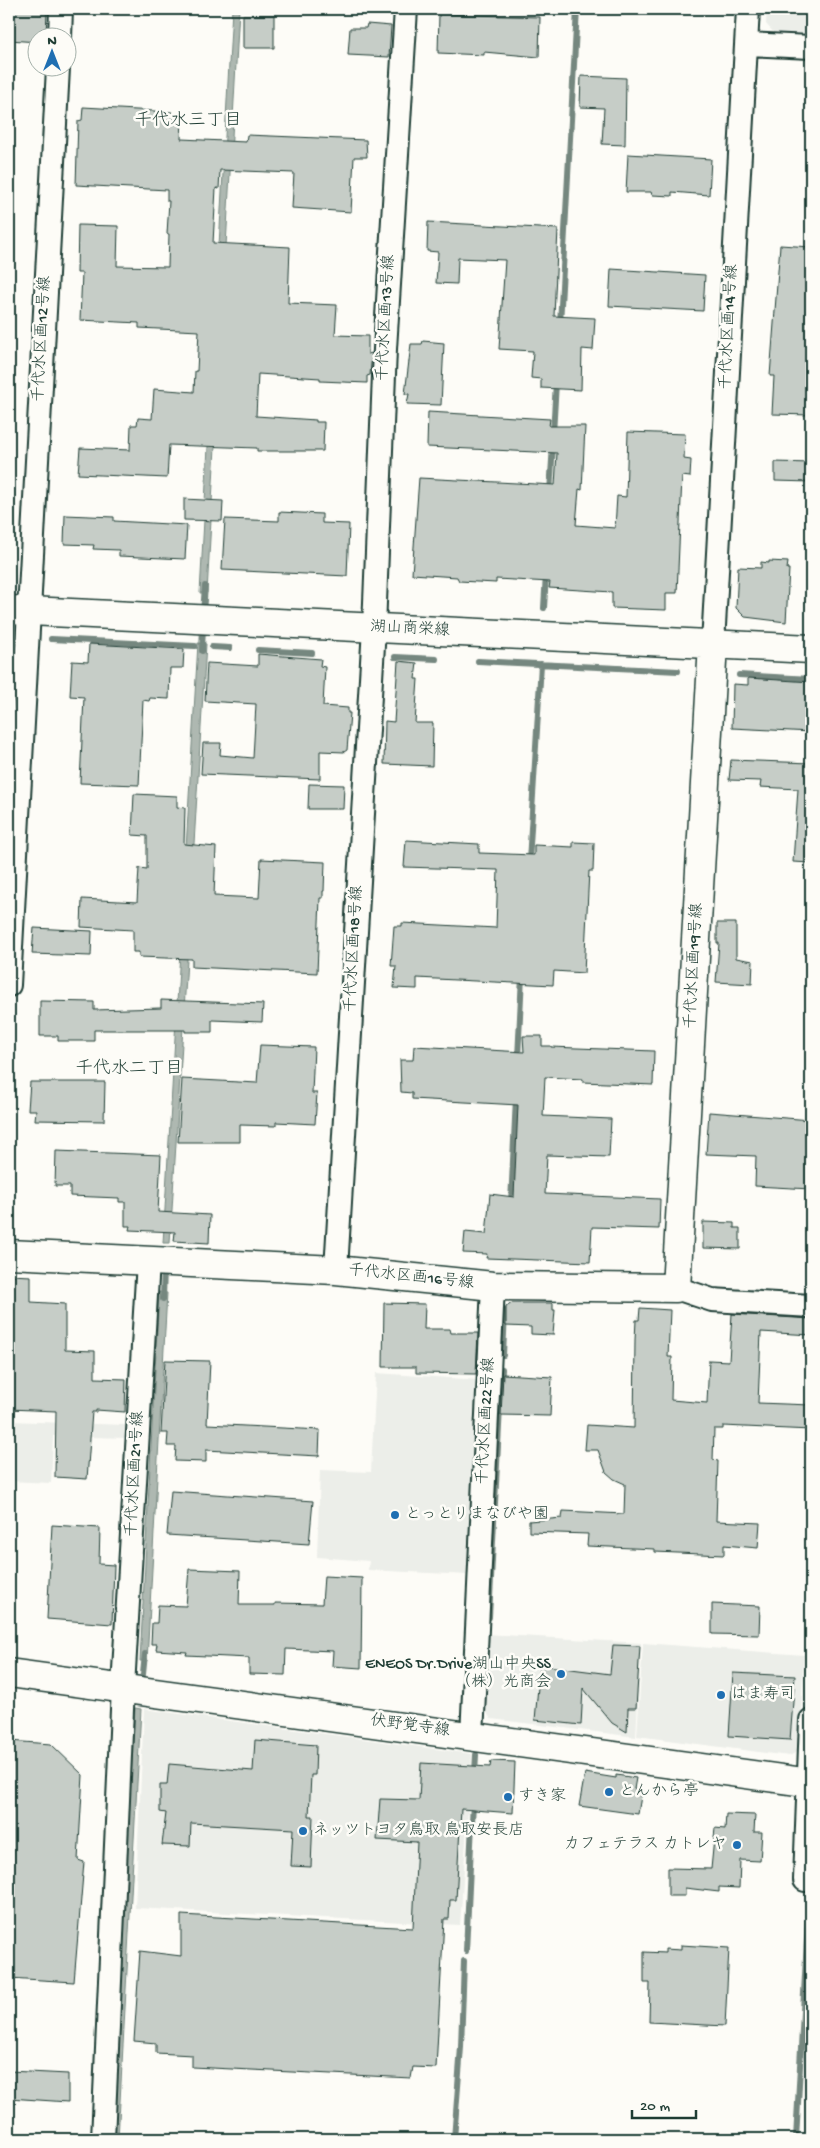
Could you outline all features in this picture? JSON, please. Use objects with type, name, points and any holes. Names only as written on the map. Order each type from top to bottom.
[{"type":"street","points":[[60,28],[61,9]]},
{"type":"street","name":"千代水区画13号線","points":[[374,628],[385,349],[406,9]]},
{"type":"street","name":"千代水区画14号線","points":[[713,644],[748,9]]},
{"type":"street","points":[[746,44],[811,48]]},
{"type":"street","name":"千代水区画12号線","points":[[9,986],[18,611],[57,78]]},
{"type":"street","name":"湖山商栄線","points":[[18,611],[811,649]]},
{"type":"street","name":"千代水区画18号線","points":[[336,1270],[374,628]]},
{"type":"street","name":"千代水区画19号線","points":[[676,1288],[713,644]]},
{"type":"street","name":"千代水区画16号線","points":[[9,1254],[336,1270],[493,1286],[676,1288],[712,1300],[811,1306]]},
{"type":"street","name":"千代水区画21号線","points":[[103,2139],[123,1687],[148,1261]]},
{"type":"street","name":"千代水区画22号線","points":[[472,1736],[493,1286]]},
{"type":"street","name":"伏野覚寺線","points":[[9,1673],[810,1782]]},
{"type":"street","points":[[805,1880],[811,1720]]},
{"type":"shaded area","points":[[232,9],[239,9],[207,593],[200,593]]},
{"type":"shaded area","points":[[767,9],[811,9],[811,36],[775,34],[766,24]]},
{"type":"shaded area","points":[[198,643],[206,644],[170,1243],[163,1243]]},
{"type":"shaded area","points":[[159,1292],[167,1293],[147,1661],[140,1661]]},
{"type":"shaded area","name":"とっとりまなびや園","points":[[376,1373],[479,1380],[469,1575],[368,1570],[369,1561],[317,1557],[320,1470],[371,1472]]},
{"type":"shaded area","points":[[9,1421],[126,1425],[126,1438],[53,1436],[51,1483],[9,1481]]},
{"type":"shaded area","name":"ENEOS Dr.Drive湖山中央SS （株）光商会","points":[[485,1634],[641,1643],[636,1737],[491,1719],[481,1704]]},
{"type":"shaded area","name":"はま寿司","points":[[643,1643],[804,1655],[799,1751],[789,1756],[637,1736]]},
{"type":"shaded area","points":[[135,1708],[141,1709],[118,2139],[111,2139]]},
{"type":"shaded area","name":"ネッツトヨタ鳥取 鳥取安長店","points":[[144,1709],[472,1754],[460,1925],[135,1908]]},
{"type":"building","points":[[9,9],[47,9],[46,28],[28,28],[28,41],[9,40]]},
{"type":"building","points":[[439,14],[540,17],[539,57],[484,52],[484,55],[438,53]]},
{"type":"building","points":[[243,15],[274,15],[274,48],[243,48]]},
{"type":"building","points":[[367,24],[391,26],[389,57],[348,55],[350,28],[366,28]]},
{"type":"building","points":[[581,76],[626,78],[625,145],[602,144],[604,108],[580,107]]},
{"type":"building","points":[[83,107],[172,112],[171,119],[182,119],[181,139],[246,142],[247,135],[366,140],[367,157],[354,157],[351,212],[292,208],[294,173],[220,170],[219,189],[216,188],[213,243],[290,247],[288,303],[337,305],[335,335],[368,336],[368,354],[372,353],[370,375],[367,376],[367,383],[320,381],[320,378],[258,374],[256,416],[324,422],[323,451],[257,451],[257,448],[169,445],[167,478],[78,474],[80,448],[130,450],[131,425],[137,425],[138,418],[152,419],[154,389],[194,392],[199,331],[139,328],[139,323],[80,320],[82,273],[77,273],[78,225],[118,226],[117,266],[168,267],[169,234],[167,234],[169,201],[167,201],[167,190],[76,185],[78,121],[82,120]]},
{"type":"building","points":[[628,154],[711,159],[709,195],[672,192],[672,196],[652,195],[651,192],[626,192]]},
{"type":"building","points":[[428,222],[558,229],[554,316],[595,318],[593,350],[582,349],[581,390],[541,388],[541,379],[531,378],[533,351],[499,349],[505,260],[458,258],[457,284],[436,283],[438,252],[427,251]]},
{"type":"building","points":[[780,245],[811,247],[811,415],[772,414],[774,376],[770,376]]},
{"type":"building","points":[[611,269],[705,275],[703,311],[609,306]]},
{"type":"building","points":[[423,341],[444,343],[441,405],[407,404],[409,394],[405,394],[411,344],[422,344]]},
{"type":"building","points":[[428,412],[550,419],[549,426],[585,426],[582,490],[579,489],[576,525],[615,528],[617,496],[626,497],[628,432],[685,434],[684,459],[691,460],[690,477],[682,476],[677,593],[666,593],[666,610],[612,608],[612,592],[549,588],[550,582],[496,579],[496,583],[459,581],[457,577],[412,574],[419,478],[555,485],[557,453],[427,447]]},
{"type":"building","points":[[775,462],[811,463],[811,482],[775,481]]},
{"type":"building","points":[[184,499],[223,501],[222,521],[184,520]]},
{"type":"building","points":[[279,512],[322,514],[322,523],[349,524],[347,576],[222,570],[225,519],[279,521]]},
{"type":"building","points":[[65,515],[114,517],[114,521],[187,525],[185,559],[119,556],[119,550],[93,549],[94,545],[64,544]]},
{"type":"building","points":[[769,561],[788,562],[786,622],[745,617],[736,608],[738,567],[761,568],[761,562],[769,563]]},
{"type":"building","points":[[89,644],[184,649],[183,668],[170,668],[169,699],[150,698],[149,701],[143,700],[139,785],[80,783],[84,697],[70,696],[72,661],[88,662]]},
{"type":"building","points":[[258,654],[321,659],[320,666],[325,667],[323,706],[348,708],[348,713],[350,713],[347,750],[344,752],[320,751],[320,779],[201,774],[203,743],[221,743],[220,755],[253,758],[256,704],[205,701],[207,663],[258,666]]},
{"type":"building","points":[[398,661],[417,663],[415,679],[418,679],[415,723],[433,723],[432,766],[384,764],[385,721],[394,722]]},
{"type":"building","points":[[748,678],[811,682],[811,732],[732,728],[733,684],[748,685]]},
{"type":"building","points":[[731,760],[811,763],[811,863],[793,862],[798,789],[760,787],[761,781],[729,780]]},
{"type":"building","points":[[309,784],[344,785],[343,809],[308,809]]},
{"type":"building","points":[[134,794],[177,796],[177,807],[185,808],[184,844],[216,847],[214,896],[259,898],[261,859],[325,862],[324,891],[323,898],[320,898],[317,973],[192,967],[192,959],[139,957],[139,952],[133,952],[133,930],[81,927],[82,899],[137,902],[139,868],[147,869],[147,836],[132,835]]},
{"type":"building","points":[[406,840],[479,844],[479,853],[534,855],[534,845],[573,847],[573,842],[594,843],[593,871],[589,871],[584,973],[554,971],[553,985],[417,978],[417,989],[394,988],[396,966],[391,966],[394,926],[402,926],[402,923],[496,928],[498,870],[404,867]]},
{"type":"building","points":[[717,923],[736,923],[736,958],[753,961],[752,984],[716,982],[719,943],[717,943]]},
{"type":"building","points":[[34,928],[92,931],[91,956],[32,954]]},
{"type":"building","points":[[161,1000],[263,1004],[262,1022],[212,1020],[212,1032],[185,1032],[185,1030],[94,1030],[94,1041],[58,1041],[58,1036],[40,1036],[40,1001],[94,1002],[94,1010],[161,1008]]},
{"type":"building","points":[[523,1036],[542,1036],[542,1046],[654,1051],[653,1085],[583,1082],[583,1079],[545,1077],[543,1116],[611,1119],[609,1157],[547,1155],[545,1194],[660,1199],[659,1229],[592,1227],[590,1262],[486,1258],[487,1254],[463,1253],[465,1232],[486,1234],[490,1194],[514,1197],[518,1105],[412,1099],[412,1093],[401,1092],[400,1060],[413,1060],[414,1046],[524,1052]]},
{"type":"building","points":[[260,1045],[314,1047],[312,1093],[317,1093],[315,1124],[276,1122],[276,1126],[240,1125],[240,1142],[178,1142],[182,1079],[257,1083]]},
{"type":"building","points":[[30,1082],[105,1082],[104,1121],[35,1120],[36,1110],[28,1110]]},
{"type":"building","points":[[709,1112],[811,1120],[811,1189],[755,1186],[756,1156],[706,1154]]},
{"type":"building","points":[[56,1151],[161,1155],[158,1212],[210,1215],[209,1243],[174,1241],[175,1232],[129,1230],[130,1226],[125,1226],[125,1202],[119,1202],[119,1198],[70,1196],[70,1186],[55,1186]]},
{"type":"building","points":[[703,1222],[734,1223],[734,1228],[740,1228],[740,1249],[703,1248]]},
{"type":"building","points":[[9,1275],[31,1276],[31,1302],[65,1304],[65,1350],[95,1351],[95,1378],[126,1379],[125,1412],[96,1410],[96,1412],[92,1412],[87,1479],[55,1477],[56,1411],[9,1409]]},
{"type":"building","points":[[384,1303],[425,1304],[424,1329],[450,1329],[451,1333],[478,1333],[476,1374],[416,1373],[416,1367],[383,1367]]},
{"type":"building","points":[[512,1303],[553,1303],[553,1310],[555,1310],[553,1335],[531,1334],[531,1327],[506,1326],[506,1307]]},
{"type":"building","points":[[640,1308],[670,1310],[668,1357],[672,1357],[671,1400],[707,1403],[709,1360],[729,1361],[732,1314],[811,1319],[811,1335],[761,1332],[758,1403],[811,1405],[811,1430],[723,1426],[723,1429],[714,1429],[713,1460],[718,1461],[716,1521],[760,1523],[758,1548],[724,1545],[724,1555],[655,1552],[655,1549],[587,1546],[588,1534],[529,1532],[529,1521],[562,1518],[563,1511],[624,1514],[625,1484],[614,1479],[606,1472],[598,1450],[585,1450],[587,1425],[634,1428],[636,1320],[639,1320]]},
{"type":"building","points":[[165,1360],[210,1361],[207,1424],[320,1430],[319,1456],[206,1450],[206,1462],[175,1461],[176,1446],[167,1446],[168,1433],[161,1433]]},
{"type":"building","points":[[503,1374],[552,1377],[550,1416],[501,1415]]},
{"type":"building","points":[[171,1491],[313,1501],[309,1544],[167,1535]]},
{"type":"building","points":[[52,1525],[100,1528],[99,1564],[114,1565],[112,1624],[47,1619]]},
{"type":"building","points":[[189,1569],[240,1571],[239,1605],[275,1605],[275,1603],[322,1604],[324,1576],[362,1578],[361,1668],[332,1666],[333,1651],[286,1649],[285,1675],[249,1674],[249,1658],[186,1655],[187,1652],[156,1650],[157,1644],[151,1644],[152,1623],[157,1623],[158,1605],[186,1606]]},
{"type":"building","points":[[712,1604],[760,1606],[759,1635],[712,1634]]},
{"type":"building","points":[[613,1645],[640,1646],[636,1708],[628,1708],[627,1732],[612,1723],[583,1688],[581,1725],[535,1720],[540,1665],[610,1674]]},
{"type":"building","points":[[733,1673],[795,1676],[790,1740],[729,1736]]},
{"type":"building","points":[[255,1740],[316,1745],[315,1775],[311,1775],[309,1816],[313,1816],[311,1867],[291,1866],[293,1829],[191,1823],[190,1846],[162,1845],[166,1813],[160,1812],[160,1785],[167,1785],[169,1764],[253,1771]]},
{"type":"building","points":[[9,1741],[51,1744],[83,1775],[78,1860],[84,1862],[74,1982],[9,1978]]},
{"type":"building","points":[[491,1761],[515,1762],[513,1813],[461,1809],[456,1900],[450,1900],[449,1919],[444,1919],[436,2068],[413,2067],[411,2078],[192,2067],[192,2055],[156,2053],[156,2043],[134,2041],[140,1951],[181,1956],[181,1915],[413,1928],[417,1842],[377,1840],[380,1799],[419,1800],[421,1763],[490,1767]]},
{"type":"building","points":[[585,1773],[616,1778],[616,1775],[636,1778],[634,1789],[642,1790],[638,1814],[579,1806]]},
{"type":"building","points":[[726,1814],[755,1815],[754,1832],[762,1832],[760,1861],[740,1860],[739,1888],[719,1887],[719,1892],[685,1888],[685,1896],[668,1896],[668,1868],[711,1869],[715,1828],[725,1829]]},
{"type":"building","points":[[681,1945],[729,1948],[725,2026],[649,2022],[650,1983],[644,1983],[644,1952],[665,1953],[665,1949],[681,1950]]},
{"type":"building","points":[[9,2071],[68,2074],[68,2102],[9,2098]]},
{"type":"waterway","points":[[560,324],[577,9]]},
{"type":"waterway","points":[[553,434],[556,382]]},
{"type":"waterway","points":[[550,492],[553,444]]},
{"type":"waterway","points":[[544,608],[546,574]]},
{"type":"waterway","points":[[203,613],[205,586]]},
{"type":"waterway","points":[[202,651],[203,626]]},
{"type":"waterway","points":[[51,639],[195,646]]},
{"type":"waterway","points":[[212,647],[230,648]]},
{"type":"waterway","points":[[258,650],[312,653]]},
{"type":"waterway","points":[[395,657],[436,659]]},
{"type":"waterway","points":[[478,661],[678,671]]},
{"type":"waterway","points":[[529,861],[541,664]]},
{"type":"waterway","points":[[739,675],[811,679]]},
{"type":"waterway","points":[[518,1058],[522,976]]},
{"type":"waterway","points":[[511,1203],[516,1098]]},
{"type":"waterway","points":[[163,1299],[164,1267]]},
{"type":"waterway","points":[[503,1355],[505,1311]]},
{"type":"waterway","points":[[489,1617],[502,1369]]},
{"type":"waterway","points":[[142,1684],[145,1654]]},
{"type":"waterway","points":[[475,1772],[476,1755]]},
{"type":"waterway","points":[[466,1951],[473,1802]]},
{"type":"waterway","points":[[796,2139],[810,1884]]},
{"type":"waterway","points":[[454,2139],[461,2047],[464,1961]]},
{"type":"place","name":"とっとりまなびや園","points":[[395,1515]]},
{"type":"place","name":"ENEOS Dr.Drive湖山中央SS （株）光商会","points":[[561,1674]]},
{"type":"place","name":"はま寿司","points":[[721,1695]]},
{"type":"place","name":"とんから亭","points":[[609,1792]]},
{"type":"place","name":"すき家","points":[[508,1797]]},
{"type":"place","name":"ネッツトヨタ鳥取 鳥取安長店","points":[[303,1831]]},
{"type":"place","name":"カフェテラス カトレヤ","points":[[737,1845]]},
{"type":"district","name":"千代水三丁目","points":[[188,121]]},
{"type":"district","name":"千代水二丁目","points":[[129,1069]]}]
